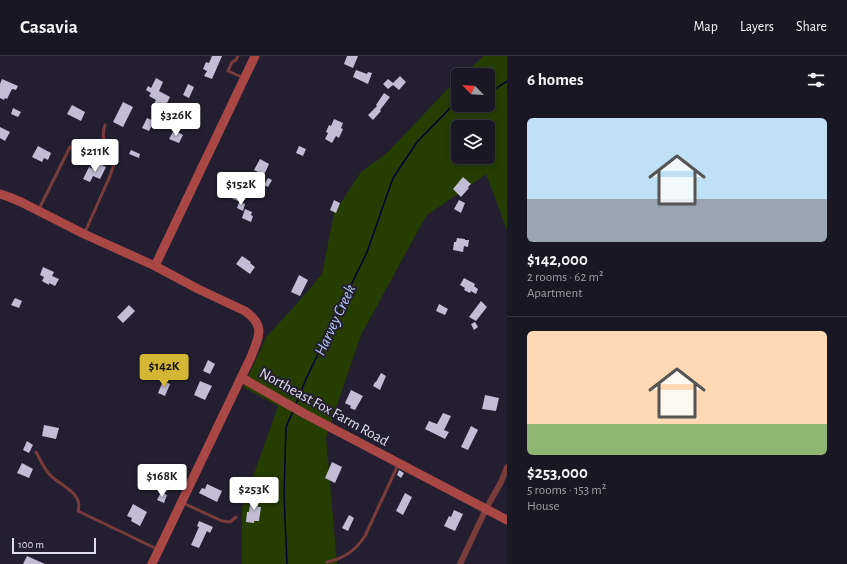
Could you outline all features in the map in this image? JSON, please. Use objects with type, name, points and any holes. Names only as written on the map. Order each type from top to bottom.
[{"type":"street","points":[[155,266],[255,56]]},
{"type":"street","name":"Northeast Fox Farm Road","points":[[0,194],[10,197],[84,234],[155,266],[198,289],[245,311],[258,324],[259,333],[257,342],[242,378],[305,414],[507,520]]},
{"type":"street","points":[[152,564],[242,378]]},
{"type":"street","points":[[460,564],[507,467]]},
{"type":"lane","points":[[238,56],[236,60],[232,62],[228,71],[244,79]]},
{"type":"lane","points":[[84,234],[116,161],[104,140],[102,131],[105,125]]},
{"type":"lane","points":[[38,211],[70,147]]},
{"type":"lane","points":[[36,452],[48,473],[71,491],[78,499],[78,510],[158,550]]},
{"type":"lane","points":[[327,562],[341,558],[360,543],[365,536],[399,463]]},
{"type":"lane","points":[[182,502],[222,521],[230,522],[236,516]]},
{"type":"green space","points":[[484,56],[507,56],[507,230],[486,174],[426,216],[361,335],[326,437],[337,564],[242,564],[242,508],[278,406],[243,387],[267,336],[322,274],[334,213],[361,172],[387,153],[451,85],[451,112],[495,112],[495,68],[470,68]]},
{"type":"building","points":[[212,56],[222,56],[212,79],[204,76],[207,71],[203,69],[206,62],[209,63]]},
{"type":"building","points":[[347,56],[358,56],[353,68],[344,64]]},
{"type":"building","points":[[356,70],[367,74],[368,72],[372,73],[368,84],[353,77]]},
{"type":"building","points":[[400,76],[406,82],[399,90],[393,85],[388,89],[383,84],[388,79],[393,83]]},
{"type":"building","points":[[156,78],[163,82],[159,91],[170,97],[164,109],[154,104],[156,100],[149,96],[151,93],[146,90],[148,86],[151,88]]},
{"type":"building","points":[[2,79],[18,86],[16,90],[12,89],[7,99],[5,98],[4,100],[0,98],[0,84]]},
{"type":"building","points":[[188,84],[194,87],[189,98],[183,95]]},
{"type":"building","points":[[384,93],[390,97],[373,120],[368,115],[377,106],[376,105]]},
{"type":"building","points":[[123,102],[133,107],[123,127],[113,122]]},
{"type":"building","points":[[72,105],[85,112],[81,121],[67,114]]},
{"type":"building","points":[[13,108],[21,112],[18,117],[11,114]]},
{"type":"building","points":[[147,118],[154,121],[149,131],[142,128]]},
{"type":"building","points":[[334,119],[343,123],[341,128],[343,129],[339,138],[336,136],[332,143],[325,139],[328,133],[326,132],[329,125],[331,126]]},
{"type":"building","points":[[0,127],[10,132],[5,141],[0,138]]},
{"type":"building","points":[[174,130],[183,135],[179,143],[169,139]]},
{"type":"building","points":[[38,146],[51,153],[48,160],[44,158],[42,162],[32,157]]},
{"type":"building","points":[[299,146],[306,149],[303,156],[296,153]]},
{"type":"building","points":[[131,150],[140,154],[139,158],[129,154]]},
{"type":"building","points":[[260,159],[269,164],[264,175],[254,170]]},
{"type":"building","points":[[98,163],[106,167],[100,179],[93,176],[90,182],[83,179],[89,167],[95,170]]},
{"type":"building","points":[[463,177],[471,184],[461,197],[453,189]]},
{"type":"building","points":[[268,178],[272,180],[268,187],[264,185]]},
{"type":"building","points":[[236,182],[244,184],[238,201],[231,198]]},
{"type":"building","points":[[334,200],[340,203],[336,213],[330,210]]},
{"type":"building","points":[[459,200],[465,203],[461,213],[454,209]]},
{"type":"building","points":[[239,202],[245,204],[243,211],[237,208]]},
{"type":"building","points":[[245,209],[252,212],[251,215],[253,216],[251,222],[242,218]]},
{"type":"building","points":[[457,238],[469,240],[468,247],[464,246],[463,252],[453,250],[454,242],[456,242]]},
{"type":"building","points":[[242,256],[251,262],[250,263],[255,267],[250,274],[236,264]]},
{"type":"building","points":[[43,267],[54,272],[52,276],[59,279],[55,286],[49,283],[49,285],[42,281],[44,277],[40,275]]},
{"type":"building","points":[[299,275],[308,280],[300,296],[291,292]]},
{"type":"building","points":[[464,278],[475,284],[474,286],[478,289],[476,294],[471,291],[470,293],[464,290],[465,288],[460,285]]},
{"type":"building","points":[[15,298],[22,301],[19,308],[11,305]]},
{"type":"building","points":[[481,301],[487,307],[476,321],[469,317]]},
{"type":"building","points":[[439,304],[448,309],[445,315],[436,311]]},
{"type":"building","points":[[129,305],[135,311],[123,323],[117,317]]},
{"type":"building","points":[[475,322],[478,327],[474,330],[471,324]]},
{"type":"building","points":[[208,360],[215,364],[210,374],[203,371]]},
{"type":"building","points":[[381,373],[386,376],[380,390],[373,386]]},
{"type":"building","points":[[163,381],[170,384],[165,396],[158,393]]},
{"type":"building","points":[[200,381],[212,386],[205,400],[194,395]]},
{"type":"building","points":[[351,390],[363,396],[355,410],[350,408],[351,406],[345,403]]},
{"type":"building","points":[[485,395],[499,398],[496,411],[482,409]]},
{"type":"building","points":[[443,413],[451,416],[444,430],[449,432],[445,439],[425,429],[429,421],[437,424]]},
{"type":"building","points":[[44,425],[59,428],[56,439],[42,436]]},
{"type":"building","points":[[471,426],[478,430],[468,450],[461,447]]},
{"type":"building","points":[[27,441],[33,445],[29,453],[23,450]]},
{"type":"building","points":[[332,462],[342,467],[335,483],[325,478]]},
{"type":"building","points":[[22,463],[33,469],[29,478],[17,473]]},
{"type":"building","points":[[399,470],[404,473],[401,478],[397,475]]},
{"type":"building","points":[[207,484],[222,491],[217,502],[199,493],[202,488],[205,489]]},
{"type":"building","points":[[233,486],[239,489],[237,493],[230,490]]},
{"type":"building","points":[[161,492],[167,495],[164,503],[157,500]]},
{"type":"building","points":[[405,493],[412,497],[403,515],[396,511]]},
{"type":"building","points":[[251,497],[259,498],[258,507],[261,507],[259,521],[254,521],[254,523],[246,522]]},
{"type":"building","points":[[133,504],[147,512],[140,526],[131,521],[132,518],[127,516]]},
{"type":"building","points":[[454,510],[463,514],[455,531],[444,526]]},
{"type":"building","points":[[349,515],[354,518],[348,531],[342,528]]},
{"type":"building","points":[[199,521],[213,527],[210,533],[207,531],[199,548],[191,545],[199,527],[197,526]]},
{"type":"building","points":[[27,556],[45,564],[23,564]]},
{"type":"waterway","name":"Harvey Creek","points":[[495,89],[507,81]]},
{"type":"waterway","name":"Harvey Creek","points":[[296,404],[306,379],[367,252],[393,178],[417,142],[451,107]]},
{"type":"waterway","name":"Harvey Creek","points":[[287,564],[284,495],[286,427],[293,411]]}]
